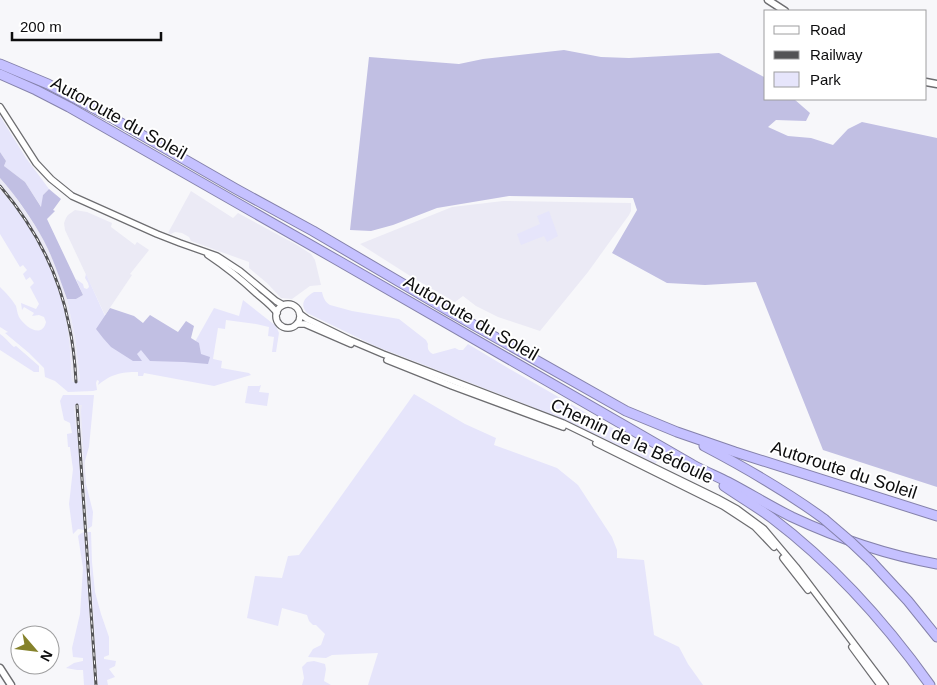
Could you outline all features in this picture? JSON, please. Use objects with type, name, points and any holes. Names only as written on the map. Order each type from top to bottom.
[{"type":"highway","name":"Autoroute du Soleil","points":[[0,64],[48,84],[73,97],[313,231],[449,311],[626,411],[677,432],[735,452],[937,516]]},
{"type":"highway","name":"Autoroute du Soleil","points":[[0,74],[69,107],[693,465],[790,516],[831,534],[893,554],[937,564]]},
{"type":"highway","points":[[677,432],[757,474],[824,519],[871,561],[908,601],[937,638]]},
{"type":"highway","points":[[693,465],[775,520],[802,542],[883,623],[930,685]]},
{"type":"main road","points":[[768,0],[783,10]]},
{"type":"main road","points":[[0,668],[10,685]]},
{"type":"street","points":[[0,107],[36,164],[72,196],[157,234],[217,256],[232,265],[283,305]]},
{"type":"street","points":[[201,251],[238,277],[277,313]]},
{"type":"street","points":[[283,305],[294,305],[298,308],[300,314],[297,324],[290,328],[281,325],[277,318],[279,308],[283,305]]},
{"type":"street","name":"Chemin de la Bédoule","points":[[300,314],[350,340],[383,354],[563,423],[737,509],[764,529],[791,561],[886,685]]},
{"type":"street","name":"Chemin de la Bédoule","points":[[297,324],[305,324],[434,379],[562,426],[723,506],[755,527],[774,546],[880,685]]},
{"type":"shaded area","points":[[564,50],[601,57],[629,58],[719,53],[764,77],[764,100],[795,100],[810,113],[806,121],[776,120],[768,127],[788,136],[811,138],[833,145],[848,129],[862,122],[937,138],[937,487],[823,450],[756,282],[705,285],[667,283],[612,253],[637,210],[633,198],[509,196],[437,208],[393,225],[371,231],[350,230],[369,57],[459,64],[483,59]]},
{"type":"shaded area","points":[[0,152],[6,161],[4,166],[25,182],[41,207],[43,195],[49,189],[61,199],[53,210],[55,211],[47,219],[83,295],[76,299],[67,299],[44,241],[24,208],[0,178]]},
{"type":"shaded area","points":[[0,178],[32,221],[45,242],[56,267],[67,299],[75,337],[80,382],[72,382],[71,358],[63,304],[52,272],[24,220],[0,190]]},
{"type":"shaded area","points":[[191,191],[233,218],[238,213],[311,254],[315,260],[321,285],[310,286],[292,299],[281,298],[249,268],[249,262],[191,241],[189,237],[182,233],[168,233]]},
{"type":"shaded area","points":[[503,201],[631,203],[629,215],[588,272],[540,331],[498,317],[476,306],[463,296],[455,302],[360,244],[452,207]]},
{"type":"shaded area","points":[[75,210],[87,212],[112,223],[111,227],[135,245],[137,242],[149,250],[130,274],[132,275],[105,315],[65,230],[64,223],[66,218]]},
{"type":"shaded area","points":[[110,308],[134,316],[143,323],[150,315],[178,332],[186,321],[194,326],[191,338],[199,343],[201,354],[210,357],[208,364],[150,361],[141,350],[137,354],[142,361],[133,361],[111,347],[96,329]]},
{"type":"shaded area","points":[[82,405],[88,530],[84,530],[74,406]]},
{"type":"shaded area","points":[[84,532],[88,532],[98,685],[94,685]]},
{"type":"green space","points":[[0,116],[26,158],[49,189],[43,195],[42,208],[25,182],[4,166],[6,161],[0,152]]},
{"type":"green space","points":[[0,190],[30,229],[53,274],[67,324],[72,382],[80,381],[75,337],[67,299],[76,299],[83,295],[76,279],[87,289],[89,287],[85,278],[86,274],[110,327],[187,356],[214,308],[239,316],[243,300],[276,326],[279,333],[276,352],[272,352],[274,337],[268,336],[269,327],[226,320],[225,329],[218,328],[213,359],[222,361],[221,368],[251,375],[214,386],[144,373],[143,376],[138,376],[138,372],[126,372],[116,374],[98,385],[99,381],[97,380],[97,390],[68,392],[55,381],[45,377],[44,368],[5,333],[8,332],[0,327],[0,287],[16,306],[18,316],[29,327],[37,331],[41,330],[46,322],[44,317],[39,315],[32,316],[34,313],[24,307],[22,310],[21,303],[36,309],[39,304],[30,287],[34,283],[30,277],[26,280],[23,274],[27,270],[23,265],[20,267],[0,234]]},
{"type":"green space","points":[[549,211],[558,236],[547,242],[544,236],[521,245],[517,234],[540,224],[537,216]]},
{"type":"green space","points":[[314,292],[322,292],[324,299],[330,305],[352,311],[399,319],[426,340],[430,352],[433,354],[455,348],[463,350],[468,344],[656,453],[657,461],[655,464],[530,406],[375,346],[307,313],[303,307],[304,301]]},
{"type":"green space","points":[[0,334],[39,366],[39,372],[34,372],[0,350]]},
{"type":"green space","points":[[261,385],[259,392],[269,393],[267,406],[245,403],[248,386]]},
{"type":"green space","points":[[414,394],[465,424],[496,438],[494,445],[557,468],[578,485],[612,537],[617,550],[617,558],[644,560],[654,635],[679,647],[703,685],[368,685],[378,653],[332,655],[326,658],[308,657],[313,649],[321,645],[325,634],[309,621],[307,615],[282,608],[278,626],[247,618],[255,576],[282,578],[288,556],[299,555]]},
{"type":"green space","points":[[63,395],[94,395],[89,447],[84,464],[82,405],[74,406],[84,530],[78,529],[73,534],[69,504],[73,469],[67,434],[72,433],[70,423],[64,420],[60,401]]},
{"type":"green space","points":[[84,468],[93,512],[92,526],[88,529]]},
{"type":"green space","points":[[84,532],[94,685],[84,685],[83,670],[66,668],[74,663],[83,661],[83,658],[73,657],[72,648],[80,614],[83,568],[78,536]]},
{"type":"green space","points":[[88,532],[91,532],[95,592],[109,637],[109,655],[104,657],[104,659],[116,661],[115,666],[109,669],[115,677],[107,680],[108,685],[98,685]]},
{"type":"green space","points":[[314,661],[325,664],[324,681],[331,685],[302,685],[304,678],[302,667],[307,662]]},
{"type":"railway","points":[[0,186],[24,217],[44,251],[59,287],[69,325],[74,353],[76,382]]},
{"type":"railway","points":[[77,405],[96,685]]}]
